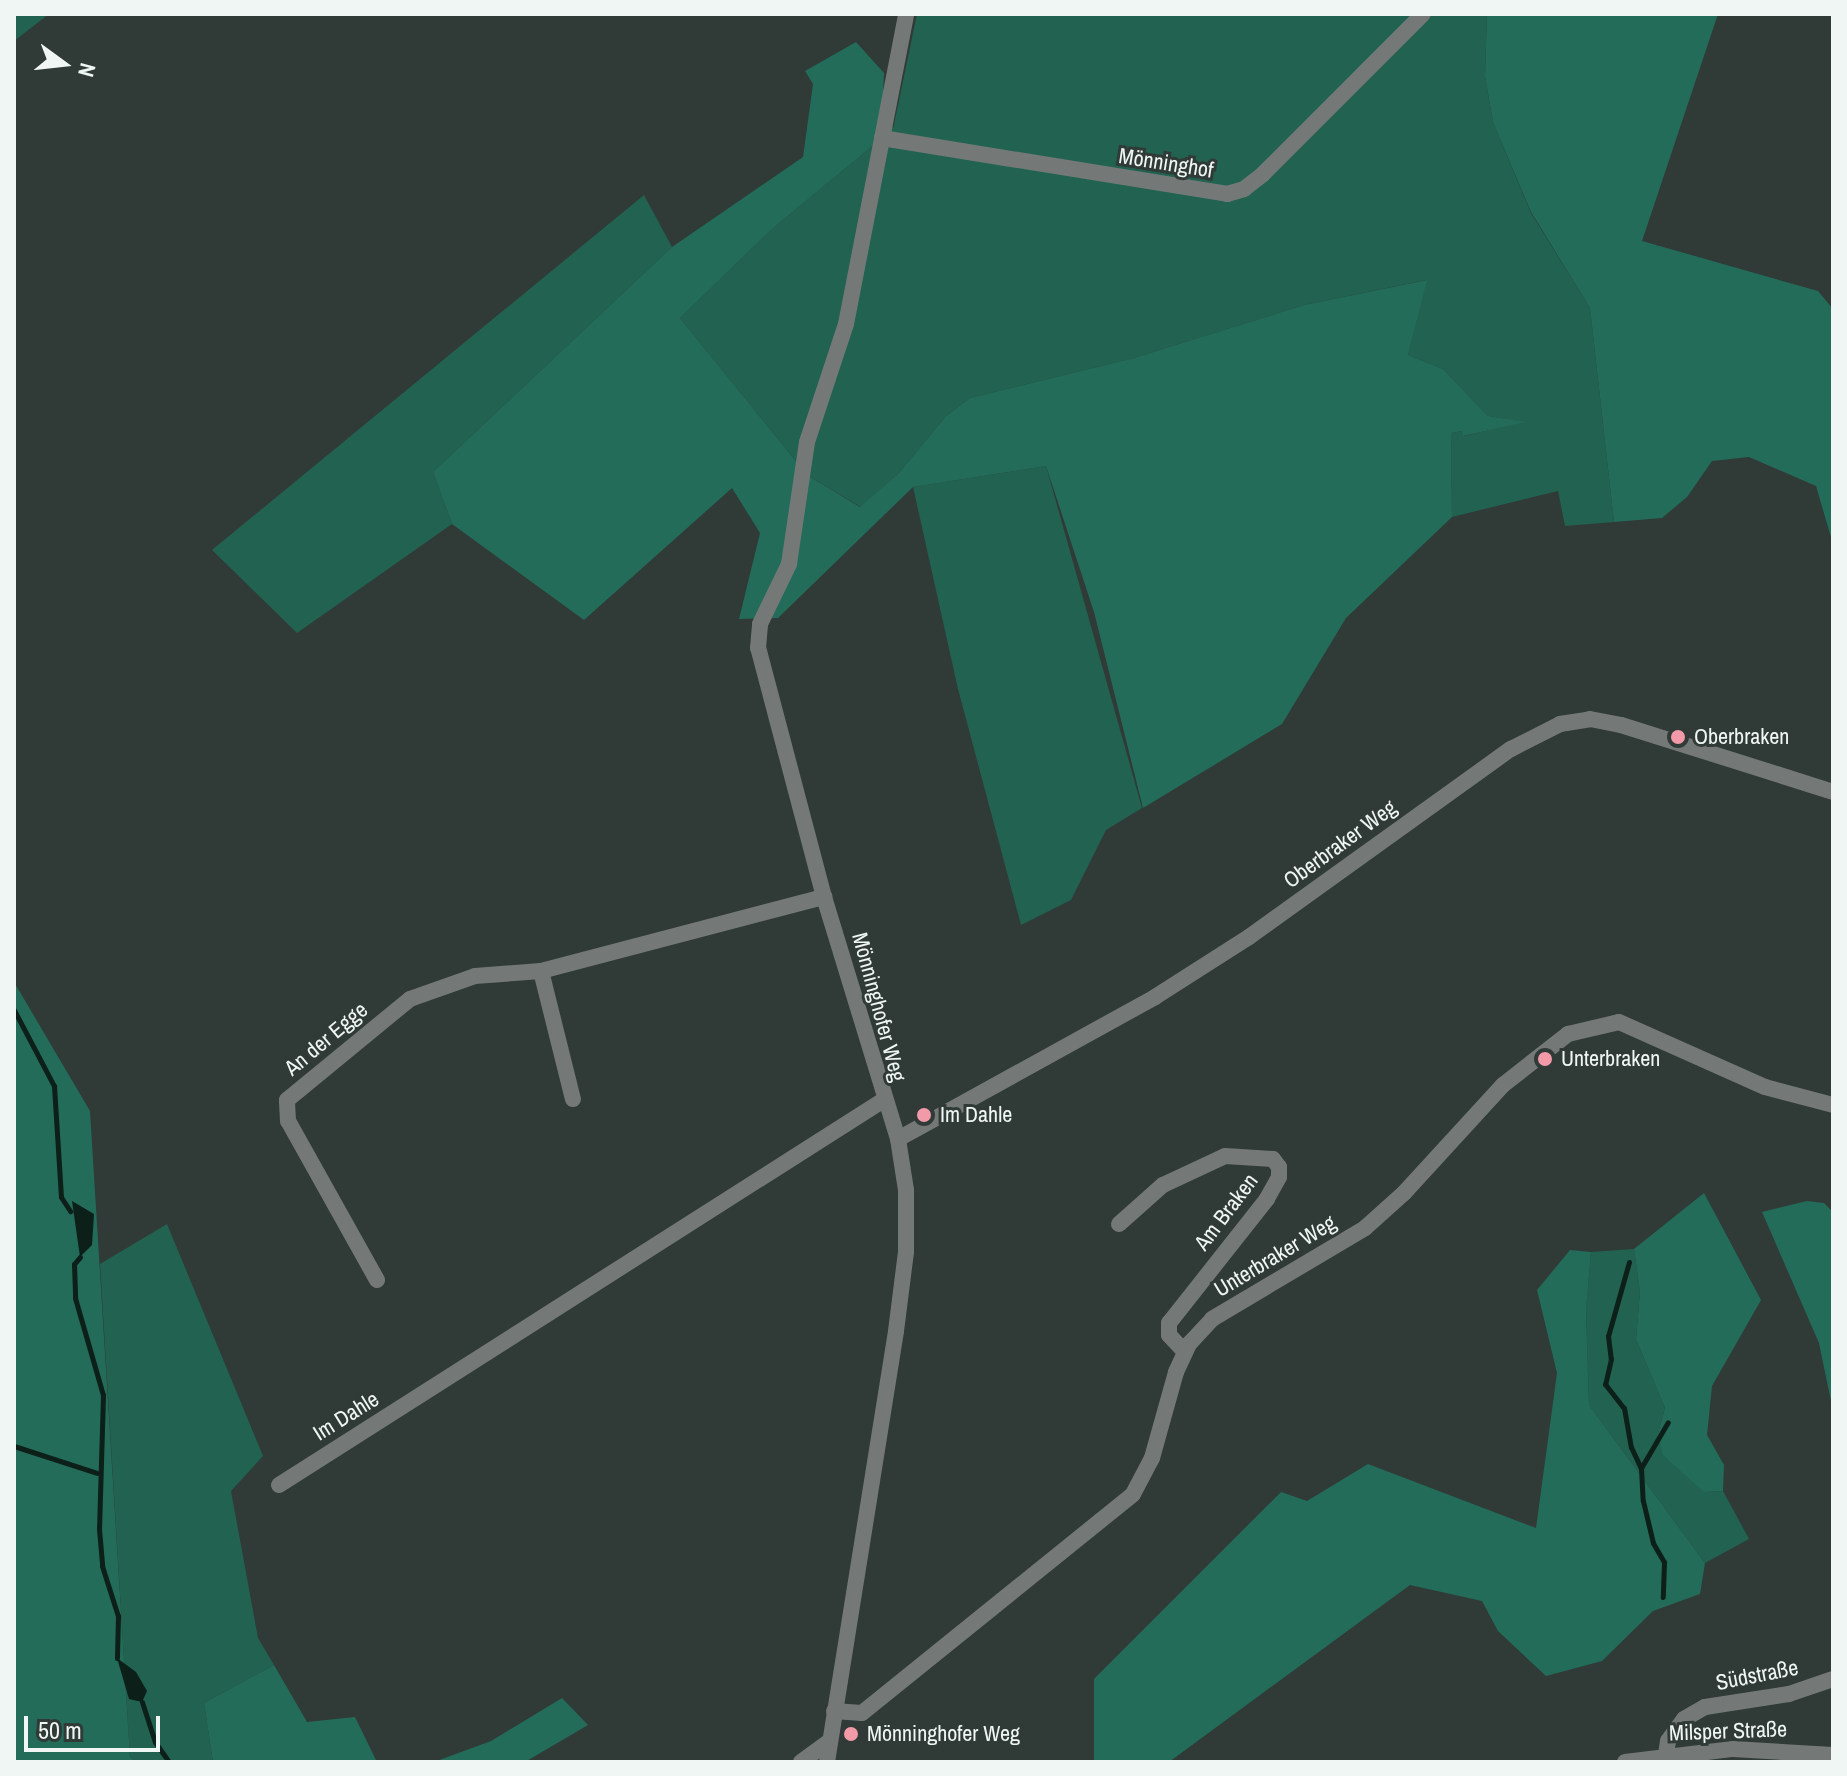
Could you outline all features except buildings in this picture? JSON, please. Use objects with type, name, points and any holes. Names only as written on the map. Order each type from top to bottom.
[{"type":"street","points":[[882,138],[906,14]]},
{"type":"street","name":"Mönninghof","points":[[882,138],[1227,194],[1244,189],[1263,174],[1423,14]]},
{"type":"street","name":"Mönninghofer Weg","points":[[827,1762],[906,1252],[906,1190],[898,1139],[882,1101],[758,648],[760,624],[789,564],[807,442],[846,324],[882,138]]},
{"type":"street","name":"Oberbraker Weg","points":[[898,1139],[1155,997],[1249,937],[1511,749],[1560,724],[1590,719],[1621,725],[1833,792]]},
{"type":"street","name":"An der Egge","points":[[377,1280],[288,1121],[287,1100],[410,999],[475,976],[541,971],[824,897]]},
{"type":"street","points":[[541,971],[573,1099]]},
{"type":"street","name":"Unterbraker Weg","points":[[834,1711],[862,1713],[1133,1494],[1152,1458],[1185,1352],[1212,1319],[1365,1228],[1404,1193],[1503,1085],[1541,1051],[1588,1025],[1619,1022],[1640,1028],[1765,1087],[1833,1105]]},
{"type":"street","name":"Im Dahle","points":[[279,1485],[882,1101]]},
{"type":"street","name":"Am Braken","points":[[1119,1224],[1163,1185],[1225,1156],[1273,1159],[1279,1167],[1279,1177],[1267,1199],[1169,1323],[1169,1335],[1185,1352]]},
{"type":"street","name":"Südstraße","points":[[1666,1755],[1668,1741],[1684,1719],[1705,1707],[1789,1694],[1833,1679]]},
{"type":"street","points":[[801,1762],[830,1741]]},
{"type":"street","name":"Milsper Straße","points":[[1625,1762],[1666,1755],[1782,1749],[1833,1755]]},
{"type":"green space","points":[[14,14],[49,14],[14,41]]},
{"type":"green space","points":[[917,14],[1487,14],[1485,76],[1493,122],[1531,213],[1590,308],[1614,522],[1565,526],[1558,491],[1452,517],[1451,433],[1462,431],[1464,436],[1523,422],[1488,416],[1443,369],[1408,355],[1426,280],[1304,305],[1134,358],[970,398],[946,416],[899,473],[861,507],[807,475],[680,318],[772,229],[893,129]]},
{"type":"green space","points":[[1487,14],[1718,14],[1642,241],[1818,291],[1833,309],[1833,544],[1816,486],[1749,457],[1712,461],[1687,497],[1662,518],[1614,522],[1590,308],[1531,212],[1493,122],[1485,76]]},
{"type":"green space","points":[[856,42],[884,73],[883,97],[893,129],[772,229],[680,318],[807,475],[860,507],[899,473],[946,416],[970,398],[1134,358],[1304,305],[1427,280],[1408,355],[1443,369],[1488,416],[1526,422],[1463,436],[1462,431],[1451,433],[1452,517],[1346,618],[1282,724],[1143,808],[1094,612],[1046,466],[913,487],[778,618],[739,619],[760,533],[732,488],[584,620],[452,524],[433,472],[672,247],[803,157],[813,84],[805,71]]},
{"type":"green space","points":[[644,195],[672,247],[433,472],[452,524],[297,633],[212,550]]},
{"type":"green space","points":[[1046,466],[1142,808],[1106,830],[1071,900],[1021,925],[958,689],[913,487]]},
{"type":"green space","points":[[14,982],[90,1111],[130,1757],[136,1762],[14,1762]]},
{"type":"green space","points":[[1704,1193],[1761,1300],[1712,1386],[1707,1435],[1724,1465],[1723,1491],[1704,1492],[1663,1455],[1658,1433],[1665,1408],[1636,1339],[1640,1292],[1634,1249]]},
{"type":"green space","points":[[1807,1201],[1824,1203],[1833,1212],[1833,1411],[1819,1343],[1762,1212]]},
{"type":"green space","points":[[167,1224],[263,1456],[231,1491],[258,1638],[274,1665],[204,1703],[213,1762],[136,1762],[130,1757],[100,1264]]},
{"type":"green space","points":[[1634,1249],[1640,1292],[1636,1339],[1665,1408],[1658,1433],[1704,1492],[1723,1491],[1749,1539],[1705,1563],[1589,1405],[1586,1309],[1591,1252]]},
{"type":"green space","points":[[1570,1250],[1591,1252],[1586,1310],[1589,1405],[1705,1563],[1700,1594],[1653,1611],[1602,1661],[1546,1676],[1498,1631],[1482,1601],[1410,1585],[1169,1762],[1094,1762],[1094,1679],[1281,1492],[1307,1501],[1368,1464],[1536,1528],[1557,1373],[1537,1290]]},
{"type":"green space","points":[[274,1665],[307,1722],[355,1717],[377,1762],[213,1762],[204,1703]]},
{"type":"green space","points":[[562,1698],[588,1725],[525,1762],[434,1762],[491,1741]]},
{"type":"shaded area","points":[[72,1201],[94,1214],[92,1245],[80,1257]]},
{"type":"shaded area","points":[[117,1658],[136,1672],[147,1691],[142,1702],[129,1699]]},
{"type":"waterway","points":[[14,1010],[54,1086],[61,1197],[70,1211]]},
{"type":"waterway","points":[[80,1257],[74,1264],[75,1298],[103,1395],[99,1529],[102,1566],[118,1616],[117,1658]]},
{"type":"waterway","points":[[1629,1262],[1608,1336],[1611,1359],[1605,1384],[1624,1408],[1631,1447],[1641,1468],[1643,1501],[1653,1543],[1664,1562],[1663,1597]]},
{"type":"waterway","points":[[1641,1468],[1668,1422]]},
{"type":"waterway","points":[[14,1446],[97,1473]]},
{"type":"waterway","points":[[142,1702],[155,1742],[169,1762]]},
{"type":"place","name":"Oberbraken","points":[[1678,737]]},
{"type":"place","name":"Unterbraken","points":[[1545,1059]]},
{"type":"place","name":"Im Dahle","points":[[924,1115]]},
{"type":"place","name":"Mönninghofer Weg","points":[[851,1734]]}]
